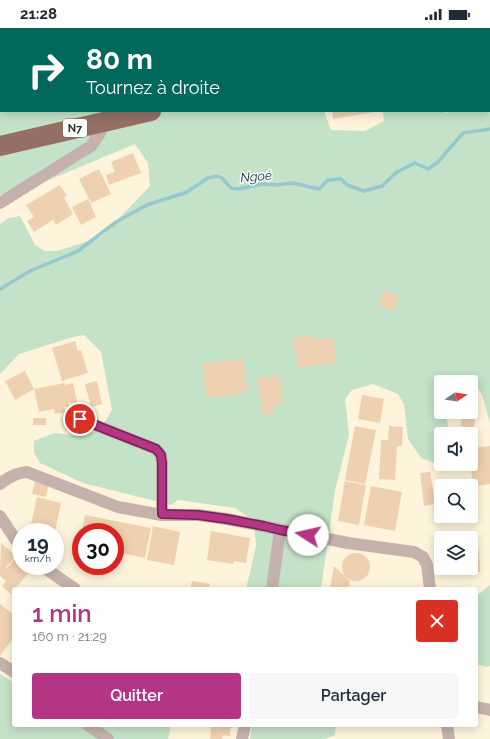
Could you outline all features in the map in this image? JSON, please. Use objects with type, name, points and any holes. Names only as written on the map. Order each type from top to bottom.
[{"type":"highway","name":"N7","points":[[0,146],[147,112]]},
{"type":"street","points":[[0,203],[91,146],[100,134],[104,122]]},
{"type":"street","points":[[80,419],[156,449],[161,455],[162,463],[162,514]]},
{"type":"street","points":[[0,484],[7,478],[18,473],[27,472],[118,507],[162,514],[198,515],[227,519],[348,543],[414,552],[423,557],[427,565],[430,587]]},
{"type":"street","points":[[0,516],[12,534]]},
{"type":"street","points":[[272,587],[280,530]]},
{"type":"street","points":[[55,575],[72,587]]},
{"type":"street","points":[[0,663],[12,671]]},
{"type":"street","points":[[478,707],[490,710]]},
{"type":"street","points":[[91,727],[108,739]]},
{"type":"street","points":[[242,739],[244,727]]},
{"type":"street","points":[[447,727],[449,739]]},
{"type":"green space","points":[[0,112],[324,112],[331,130],[365,131],[384,121],[383,112],[490,112],[490,423],[482,395],[478,388],[478,375],[434,375],[434,419],[447,419],[448,427],[434,427],[434,463],[421,458],[408,439],[404,404],[398,394],[373,384],[352,390],[345,399],[349,435],[335,490],[321,587],[246,587],[256,546],[254,521],[235,508],[178,500],[171,505],[83,483],[40,463],[34,453],[34,441],[55,433],[78,436],[100,430],[112,410],[101,352],[84,335],[19,354],[0,374],[0,224],[9,218],[20,216],[35,245],[45,251],[57,251],[101,237],[150,186],[148,163],[135,144],[44,182],[0,195]]},
{"type":"green space","points":[[490,585],[490,666],[486,667],[478,665],[479,594]]},
{"type":"green space","points":[[0,674],[12,682],[12,727],[171,727],[168,739],[0,739]]},
{"type":"green space","points":[[252,727],[336,727],[335,735],[325,739],[250,739]]},
{"type":"building","points":[[332,112],[374,112],[333,119]]},
{"type":"building","points":[[133,153],[141,173],[109,185],[106,175],[115,172],[111,162]]},
{"type":"building","points":[[99,169],[111,194],[91,203],[79,179]]},
{"type":"building","points":[[60,185],[67,196],[64,198],[73,214],[56,225],[53,220],[34,232],[27,221],[34,217],[26,205]]},
{"type":"building","points":[[88,199],[96,217],[81,225],[72,207]]},
{"type":"building","points":[[384,290],[399,296],[393,311],[378,305]]},
{"type":"building","points":[[313,335],[314,340],[333,338],[337,362],[298,368],[293,338]]},
{"type":"building","points":[[75,341],[78,351],[81,350],[88,373],[62,381],[52,348]]},
{"type":"building","points":[[243,358],[248,392],[207,398],[202,364]]},
{"type":"building","points":[[25,371],[34,389],[15,400],[5,381]]},
{"type":"building","points":[[279,375],[283,404],[274,405],[275,414],[263,415],[257,378]]},
{"type":"building","points":[[97,381],[102,404],[91,407],[85,384]]},
{"type":"building","points":[[65,383],[65,385],[73,383],[77,402],[68,403],[69,406],[64,407],[65,412],[55,414],[54,409],[39,412],[34,389]]},
{"type":"building","points":[[362,395],[384,399],[380,423],[358,419]]},
{"type":"building","points":[[33,418],[46,418],[46,425],[33,425]]},
{"type":"building","points":[[462,419],[475,419],[474,427],[461,426]]},
{"type":"building","points":[[355,426],[376,430],[365,484],[345,480]]},
{"type":"building","points":[[389,426],[403,427],[402,446],[397,446],[395,480],[379,479],[381,440],[388,440]]},
{"type":"building","points":[[490,446],[490,484],[478,485],[478,479],[472,479],[471,471],[478,471],[478,447]]},
{"type":"building","points":[[430,472],[434,504],[424,506],[420,473]]},
{"type":"building","points":[[35,481],[49,484],[46,497],[32,494]]},
{"type":"building","points":[[345,481],[366,485],[359,525],[338,521]]},
{"type":"building","points":[[371,486],[402,492],[395,531],[364,525]]},
{"type":"building","points":[[37,497],[61,503],[57,523],[31,523]]},
{"type":"building","points":[[85,515],[151,528],[145,558],[124,554],[124,523],[84,523]]},
{"type":"building","points":[[153,526],[180,532],[174,565],[147,560]]},
{"type":"building","points":[[211,531],[250,538],[246,563],[234,561],[233,564],[207,560]]},
{"type":"building","points":[[1,543],[12,553],[12,560],[6,567],[0,563]]},
{"type":"building","points":[[478,549],[480,572],[478,572]]},
{"type":"building","points":[[356,553],[366,557],[370,567],[366,577],[356,581],[346,577],[342,567],[346,557]]},
{"type":"building","points":[[12,562],[12,575],[27,575],[17,587],[12,587],[11,594],[2,586],[6,581],[0,576],[0,563],[7,568]]},
{"type":"building","points":[[334,566],[350,581],[349,587],[330,587]]},
{"type":"building","points":[[192,581],[210,584],[209,587],[190,587]]},
{"type":"building","points":[[0,604],[12,613],[12,640],[0,656]]},
{"type":"building","points":[[211,727],[232,727],[230,728],[230,736],[223,735],[222,739],[210,739]]},
{"type":"waterway","name":"Ngoé","points":[[0,289],[30,271],[78,251],[116,222],[147,205],[187,192],[208,178],[217,176],[222,178],[231,188],[238,189],[263,184],[275,185],[293,183],[319,189],[328,180],[341,179],[347,185],[364,191],[382,186],[397,172],[415,163],[428,169],[438,162],[463,133],[490,129]]},
{"type":"route","points":[[80,419],[156,449],[161,455],[162,463],[162,514],[198,515],[227,519],[308,535]]}]
